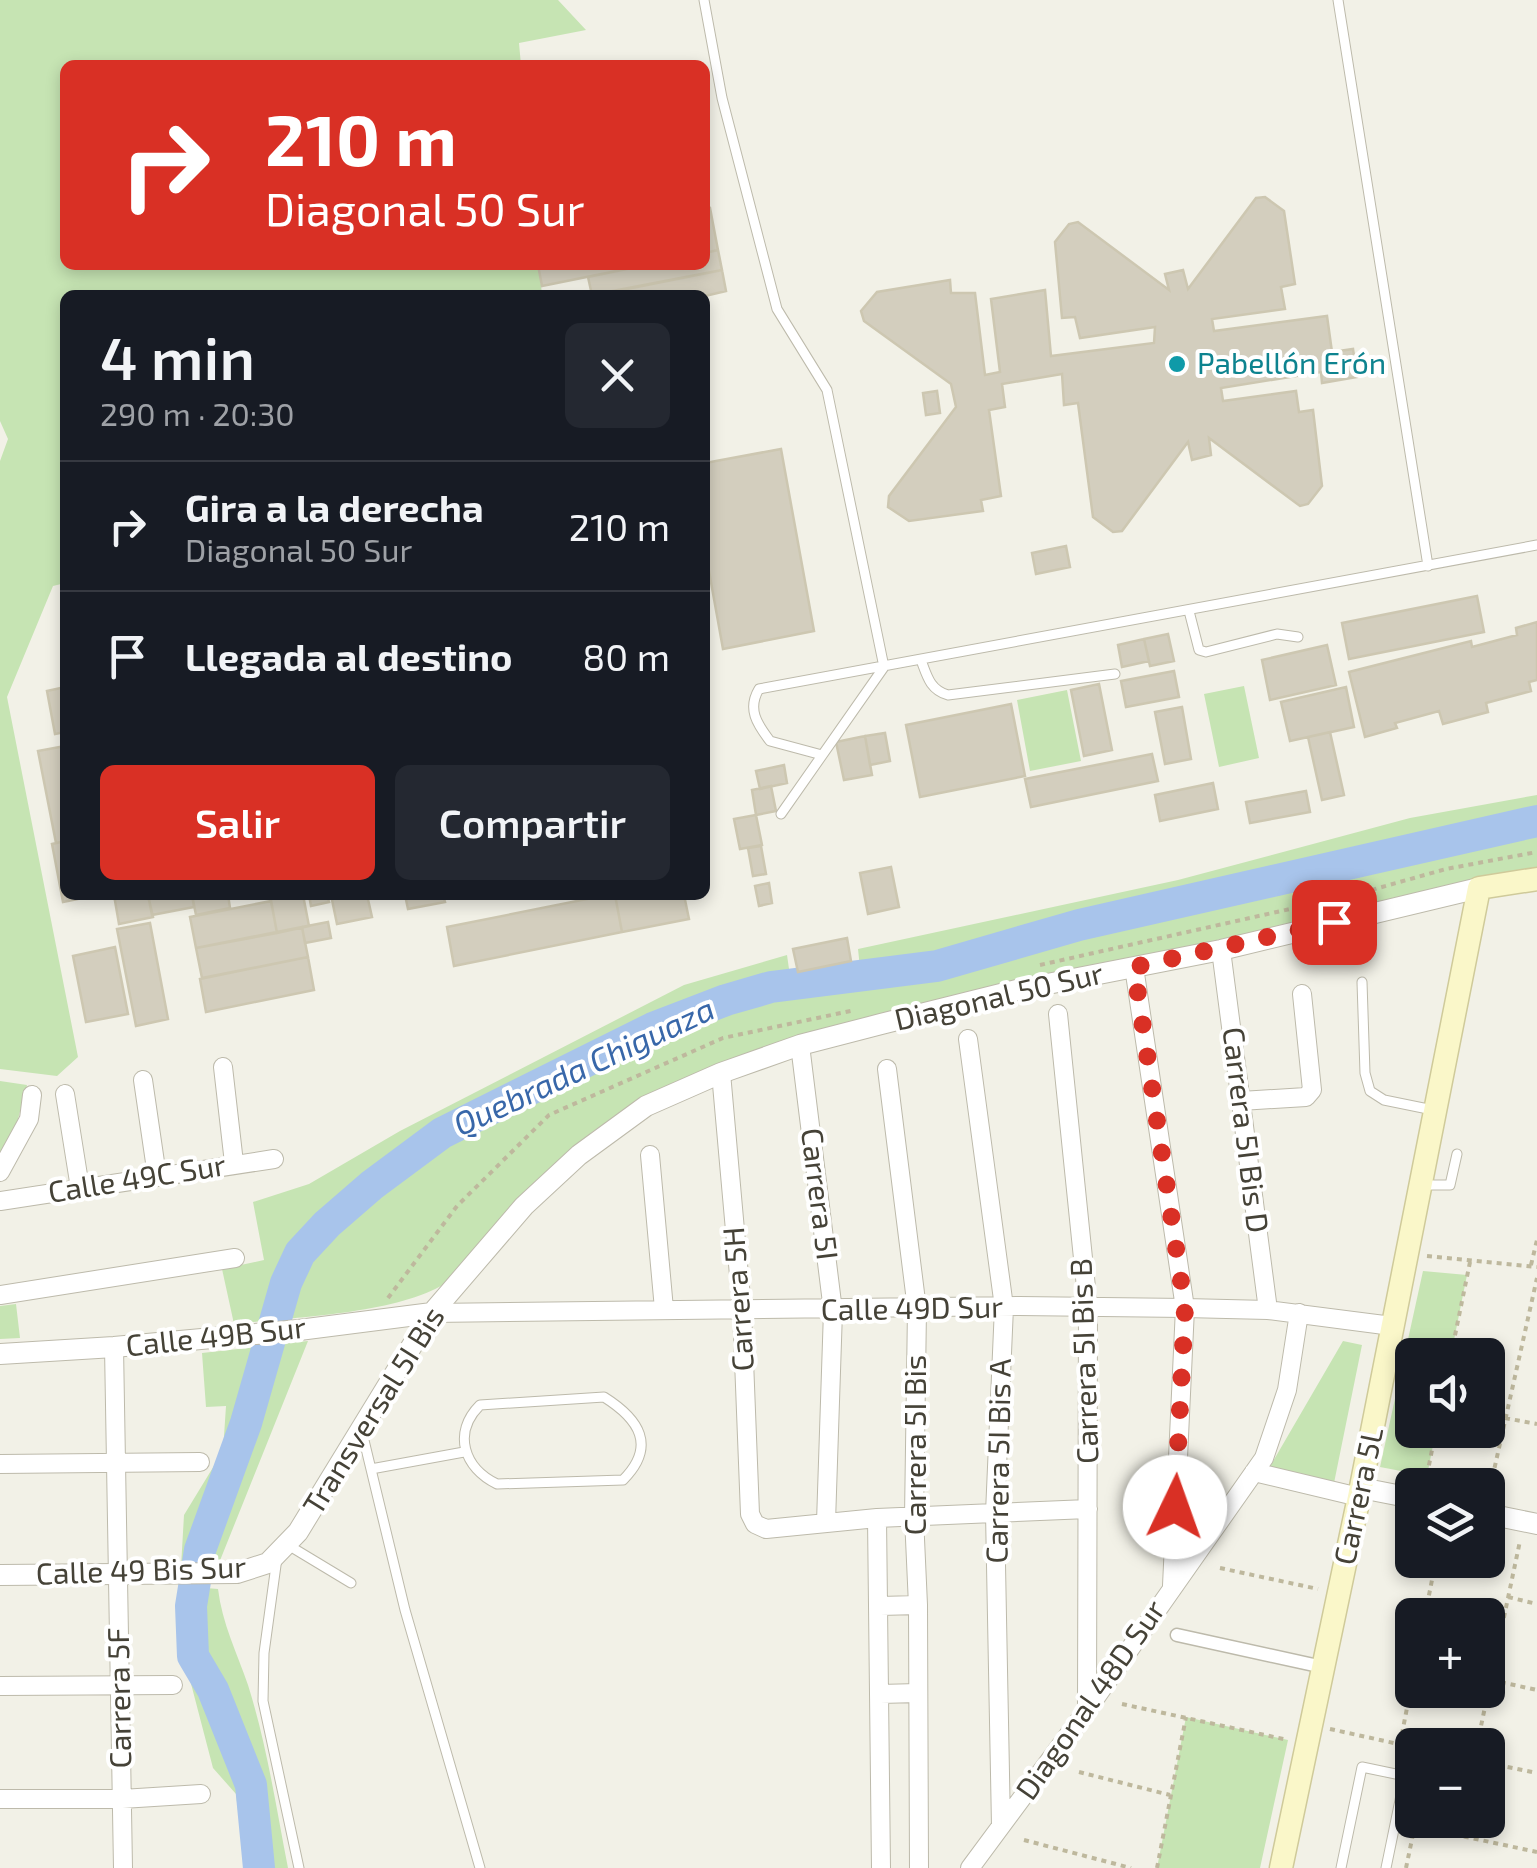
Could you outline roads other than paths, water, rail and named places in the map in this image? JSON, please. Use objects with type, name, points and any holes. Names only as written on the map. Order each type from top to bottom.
[{"type":"main road","name":"Diagonal 50 Sur","points":[[1479,888],[1537,878]]},
{"type":"main road","name":"Carrera 5L","points":[[1281,1868],[1479,888]]},
{"type":"street","name":"Diagonal 50 Sur","points":[[646,1106],[721,1072],[800,1046],[1017,990],[1221,950],[1479,888]]},
{"type":"street","name":"Carrera 5I Bis D","points":[[1221,950],[1268,1310]]},
{"type":"street","points":[[1134,967],[1185,1308],[1172,1587]]},
{"type":"street","points":[[1241,1102],[1306,1097],[1312,1090],[1302,994]]},
{"type":"street","name":"Carrera 5I Bis B","points":[[1058,1014],[1088,1306],[1087,1710]]},
{"type":"street","name":"Carrera 5I Bis A","points":[[968,1038],[1004,1308],[995,1513],[1001,1826]]},
{"type":"street","name":"Carrera 5I","points":[[800,1046],[834,1310],[826,1522]]},
{"type":"street","points":[[223,1067],[234,1163]]},
{"type":"street","name":"Carrera 5I Bis","points":[[887,1069],[917,1309],[914,1517],[918,1863]]},
{"type":"street","name":"Carrera 5H","points":[[721,1072],[742,1309],[750,1514],[755,1524],[766,1528],[826,1522]]},
{"type":"street","points":[[143,1080],[158,1176]]},
{"type":"street","points":[[0,1172],[29,1119],[32,1094]]},
{"type":"street","points":[[66,1094],[80,1188]]},
{"type":"street","name":"Transversal 5I Bis","points":[[283,1550],[432,1313],[538,1192],[579,1155],[646,1106]]},
{"type":"street","points":[[650,1155],[664,1309]]},
{"type":"street","name":"Calle 49C Sur","points":[[0,1201],[274,1159]]},
{"type":"street","points":[[0,1295],[236,1258]]},
{"type":"street","name":"Calle 49D Sur","points":[[432,1313],[1088,1306],[1268,1310],[1392,1326]]},
{"type":"street","name":"Calle 49B Sur","points":[[0,1354],[114,1348],[432,1313]]},
{"type":"street","name":"Diagonal 48D Sur","points":[[970,1868],[1087,1710],[1264,1458],[1286,1390],[1298,1313]]},
{"type":"street","name":"Carrera 5F","points":[[114,1348],[123,1868]]},
{"type":"street","points":[[0,1464],[200,1462]]},
{"type":"street","points":[[1254,1472],[1395,1496]]},
{"type":"street","points":[[826,1522],[1088,1510]]},
{"type":"street","points":[[877,1518],[881,1862],[918,1863]]},
{"type":"street","points":[[1505,1518],[1530,1523]]},
{"type":"street","name":"Calle 49 Bis Sur","points":[[0,1575],[222,1574],[253,1570],[283,1550]]},
{"type":"street","points":[[880,1606],[918,1605]]},
{"type":"street","points":[[1178,1635],[1323,1667]]},
{"type":"street","points":[[0,1686],[173,1685]]},
{"type":"street","points":[[880,1694],[918,1693]]},
{"type":"street","points":[[0,1799],[122,1799],[201,1794]]},
{"type":"lane","points":[[1338,0],[1428,566]]},
{"type":"lane","points":[[702,1],[722,98],[777,309],[827,390],[884,667],[782,814]]},
{"type":"lane","points":[[822,755],[770,741],[753,713],[753,700],[760,690],[1537,545]]},
{"type":"lane","points":[[1188,611],[1198,650],[1206,652],[1277,634],[1298,637]]},
{"type":"lane","points":[[920,660],[931,684],[948,695],[1115,674]]},
{"type":"lane","points":[[1362,982],[1365,1072],[1370,1091],[1384,1100],[1435,1110]]},
{"type":"lane","points":[[1420,1185],[1450,1185],[1457,1154]]},
{"type":"lane","points":[[604,1396],[628,1412],[642,1435],[638,1464],[623,1480],[497,1484],[481,1476],[464,1452],[465,1428],[480,1405],[604,1396]]},
{"type":"lane","points":[[361,1429],[405,1610],[480,1868]]},
{"type":"lane","points":[[371,1469],[464,1452]]},
{"type":"lane","points":[[299,1868],[264,1700],[264,1653],[283,1550],[351,1583]]},
{"type":"lane","points":[[1344,1867],[1362,1767],[1405,1776],[1386,1868]]},
{"type":"waterway","name":"Quebrada Chiguaza","points":[[259,1868],[251,1785],[213,1690],[193,1656],[191,1606],[200,1550],[246,1423],[286,1283],[300,1253],[372,1185],[442,1133],[653,1028],[726,1000],[771,987],[937,966],[1079,925],[1537,821]]},
{"type":"place","name":"Pabellón Erón","points":[[1177,364]]}]
